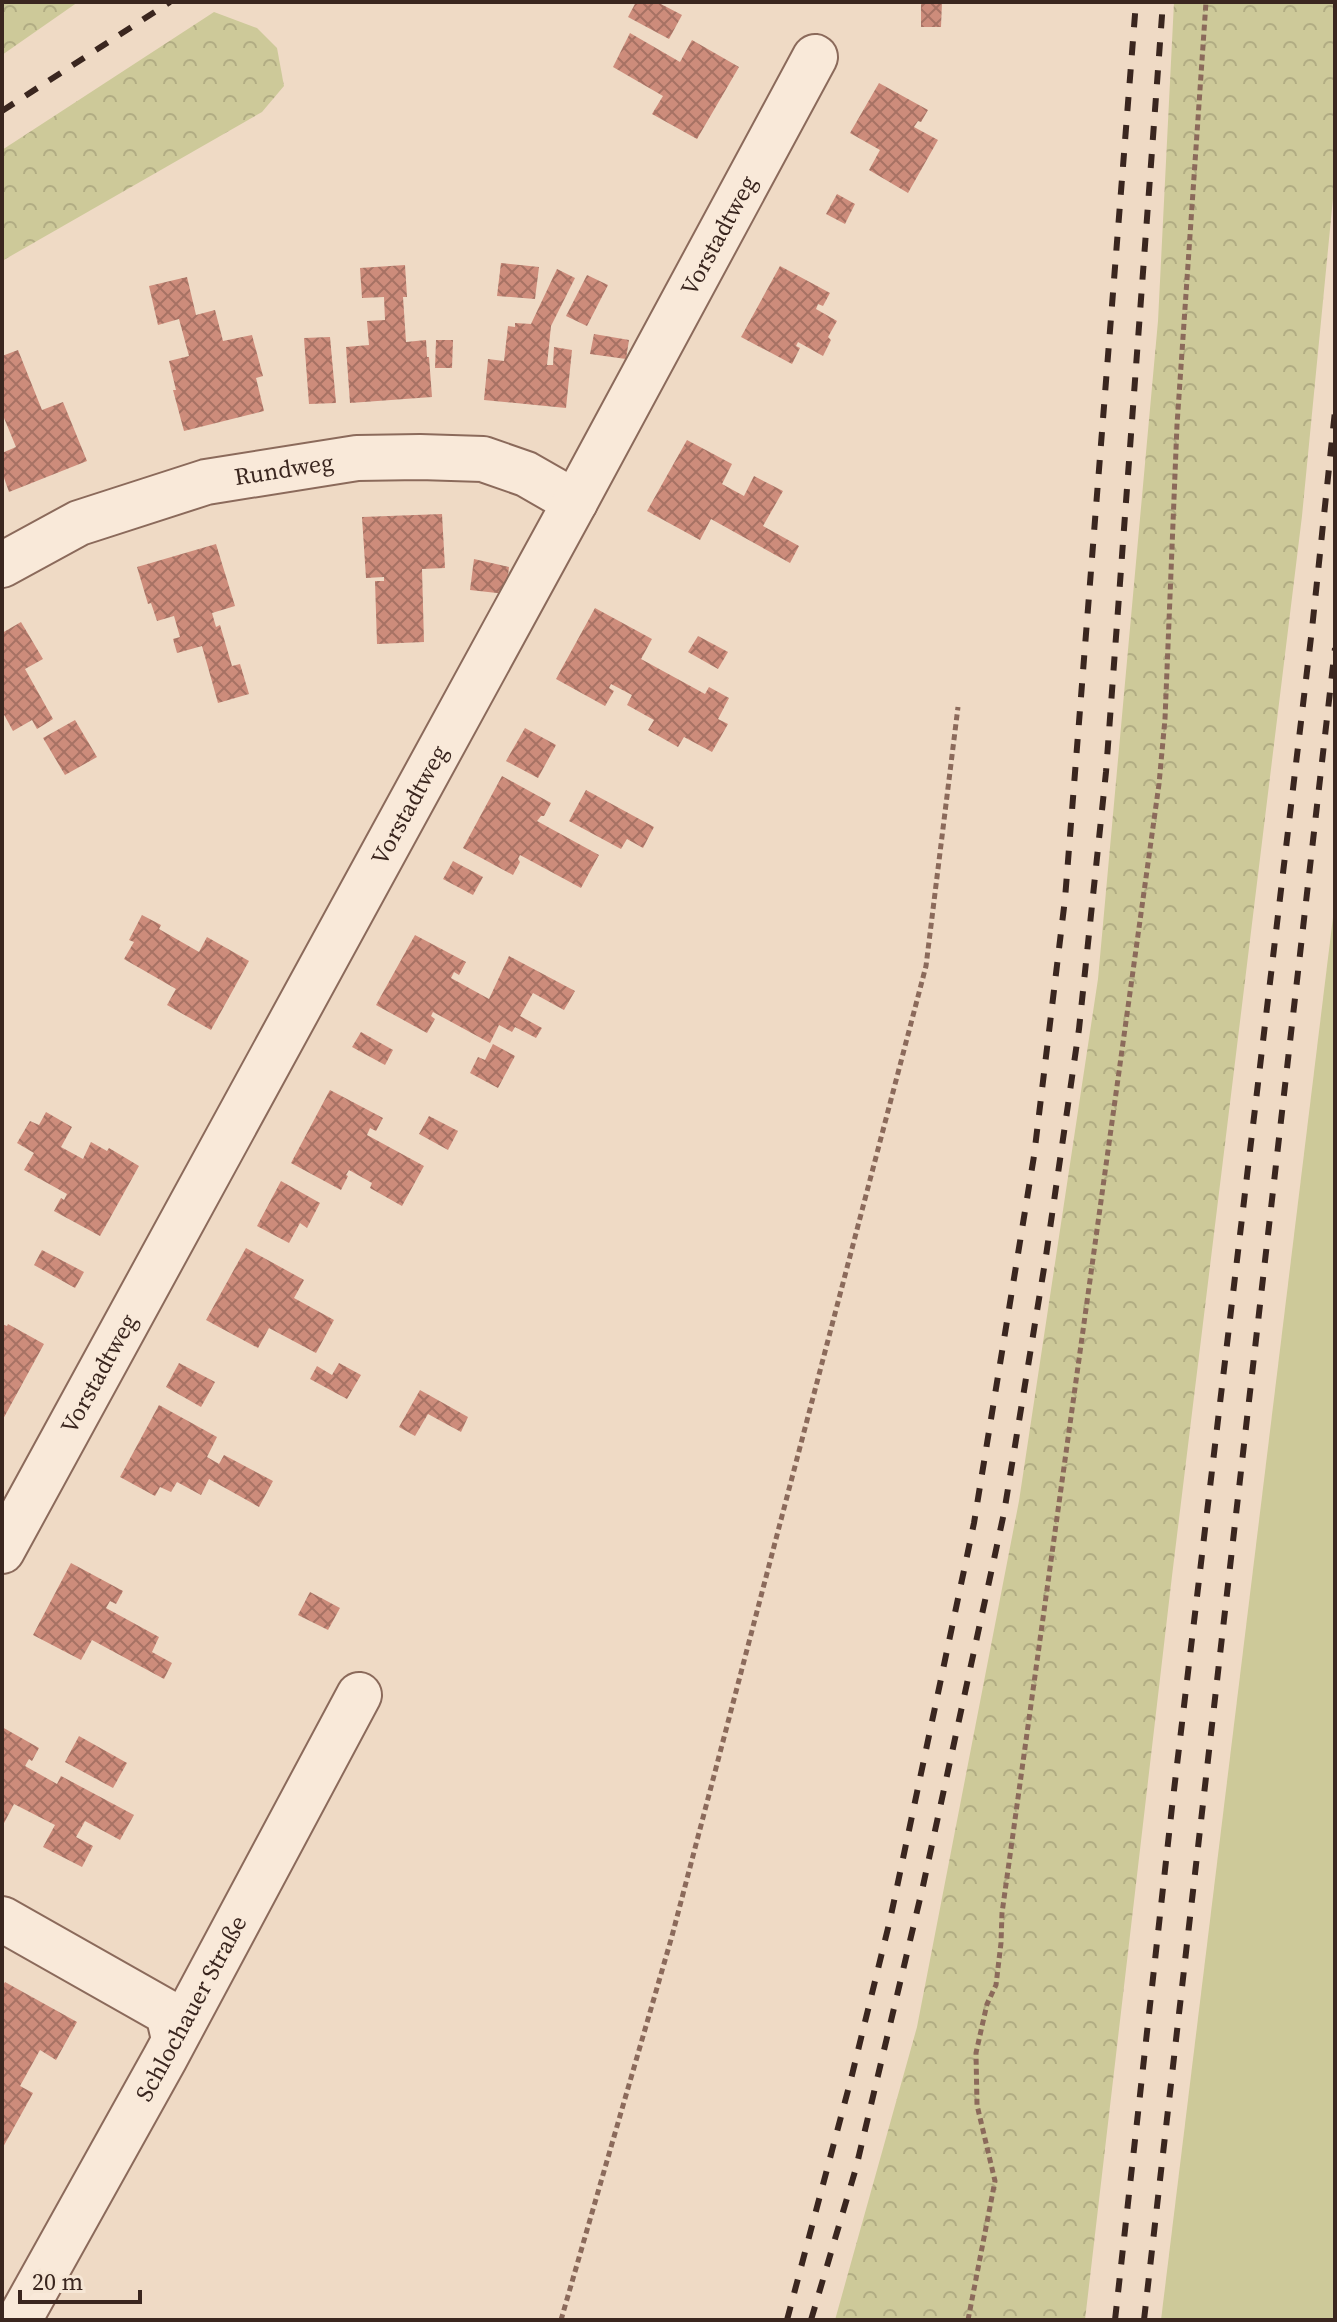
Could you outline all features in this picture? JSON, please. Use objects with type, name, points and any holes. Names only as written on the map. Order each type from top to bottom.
[{"type":"street","name":"Vorstadtweg","points":[[2,1551],[815,57]]},
{"type":"street","name":"Rundweg","points":[[2,565],[79,523],[206,482],[357,458],[483,459],[526,474],[575,502]]},
{"type":"street","name":"Schlochauer Straße","points":[[19,2320],[165,2058],[359,1695]]},
{"type":"street","points":[[2,1919],[168,2013],[174,2039]]},
{"type":"path","points":[[968,2320],[995,2181],[977,2105],[976,2053],[987,2004],[996,1985],[1002,1913],[1159,784],[1166,703],[1177,425],[1206,2]]},
{"type":"path","points":[[561,2320],[672,1936],[926,966],[958,707]]},
{"type":"green space","points":[[2,2],[78,2],[2,55]]},
{"type":"green space","points":[[1174,2],[1335,2],[1335,178],[1302,516],[1172,1576],[1085,2320],[835,2320],[917,2027],[1019,1501],[1098,979],[1158,321]]},
{"type":"green space","points":[[214,12],[257,28],[277,48],[284,86],[262,112],[2,261],[2,150]]},
{"type":"green space","points":[[1335,901],[1335,2320],[1161,2320]]},
{"type":"building","points":[[636,2],[657,2],[682,15],[669,39],[628,17]]},
{"type":"building","points":[[921,2],[942,2],[941,27],[921,27]]},
{"type":"building","points":[[630,33],[680,62],[692,40],[739,67],[697,139],[652,114],[663,96],[613,67]]},
{"type":"building","points":[[879,83],[928,110],[914,127],[938,140],[908,193],[869,170],[880,150],[850,133]]},
{"type":"building","points":[[837,194],[855,204],[845,224],[826,214]]},
{"type":"building","points":[[501,263],[539,267],[535,299],[497,296]]},
{"type":"building","points":[[405,265],[407,297],[403,297],[406,342],[426,340],[432,397],[350,403],[346,347],[369,345],[367,321],[385,320],[384,297],[362,298],[360,268]]},
{"type":"building","points":[[780,266],[830,293],[823,306],[818,304],[816,309],[837,321],[828,337],[831,340],[823,356],[798,342],[796,346],[800,348],[792,364],[741,337]]},
{"type":"building","points":[[557,269],[575,278],[551,326],[547,365],[553,365],[554,347],[572,350],[566,408],[484,400],[488,359],[504,361],[508,326],[531,324]]},
{"type":"building","points":[[587,275],[608,285],[587,326],[566,316]]},
{"type":"building","points":[[187,277],[196,315],[215,310],[223,341],[252,335],[263,376],[256,378],[264,411],[184,431],[169,361],[189,356],[179,319],[158,325],[149,286]]},
{"type":"building","points":[[594,334],[629,340],[626,359],[590,354]]},
{"type":"building","points":[[330,337],[336,403],[309,404],[304,338]]},
{"type":"building","points":[[436,340],[453,340],[452,368],[435,368]]},
{"type":"building","points":[[18,350],[42,410],[63,402],[87,461],[9,492],[2,472],[2,453],[16,447],[2,413],[2,356]]},
{"type":"building","points":[[687,440],[732,464],[722,484],[744,496],[754,476],[783,491],[763,526],[799,546],[790,563],[711,519],[700,540],[647,511]]},
{"type":"building","points":[[442,514],[445,568],[422,569],[424,642],[377,644],[375,581],[384,581],[384,577],[366,578],[362,517]]},
{"type":"building","points":[[216,544],[235,606],[212,613],[216,627],[220,625],[232,666],[240,664],[249,694],[218,703],[202,646],[177,653],[173,639],[180,637],[174,616],[157,621],[151,603],[148,604],[137,567]]},
{"type":"building","points":[[474,559],[509,567],[506,594],[470,590]]},
{"type":"building","points":[[595,608],[652,639],[641,659],[705,694],[709,687],[729,698],[718,719],[728,724],[712,752],[684,737],[678,747],[648,730],[654,720],[627,705],[632,695],[611,684],[609,688],[614,691],[605,706],[556,679]]},
{"type":"building","points":[[21,622],[43,659],[25,669],[53,719],[37,729],[32,720],[13,731],[2,711],[2,633]]},
{"type":"building","points":[[698,636],[728,652],[718,669],[688,652]]},
{"type":"building","points":[[75,720],[97,757],[65,775],[43,738]]},
{"type":"building","points":[[525,728],[556,745],[538,778],[506,761]]},
{"type":"building","points":[[502,776],[551,803],[544,816],[537,821],[599,855],[581,888],[520,855],[513,875],[463,848]]},
{"type":"building","points":[[586,790],[654,827],[643,848],[627,839],[621,849],[569,821]]},
{"type":"building","points":[[453,861],[483,877],[473,895],[443,879]]},
{"type":"building","points":[[142,915],[161,925],[159,929],[199,952],[207,937],[249,961],[211,1030],[167,1005],[176,989],[124,959],[134,942],[129,940]]},
{"type":"building","points":[[415,935],[466,962],[459,975],[454,972],[451,978],[489,999],[509,956],[575,991],[564,1010],[533,993],[520,1016],[542,1028],[536,1038],[515,1027],[512,1032],[499,1025],[490,1043],[433,1012],[431,1016],[435,1019],[427,1033],[376,1005]]},
{"type":"building","points":[[361,1032],[393,1050],[385,1065],[352,1047]]},
{"type":"building","points":[[493,1044],[515,1056],[498,1088],[470,1073],[478,1057],[485,1060]]},
{"type":"building","points":[[330,1090],[383,1118],[376,1131],[370,1128],[367,1135],[424,1166],[402,1206],[370,1188],[372,1183],[349,1170],[341,1190],[291,1163]]},
{"type":"building","points":[[46,1112],[72,1127],[61,1147],[83,1159],[91,1142],[107,1151],[109,1148],[139,1166],[100,1236],[54,1211],[67,1194],[24,1170],[34,1153],[17,1143],[30,1121],[39,1125]]},
{"type":"building","points":[[429,1116],[458,1131],[448,1150],[419,1134]]},
{"type":"building","points":[[281,1181],[320,1203],[307,1228],[300,1223],[289,1243],[257,1226]]},
{"type":"building","points":[[246,1248],[304,1280],[294,1298],[334,1320],[316,1353],[269,1328],[258,1348],[206,1320]]},
{"type":"building","points":[[42,1250],[84,1272],[75,1288],[34,1265]]},
{"type":"building","points":[[2,1324],[8,1324],[44,1344],[2,1421]]},
{"type":"building","points":[[179,1363],[215,1382],[201,1407],[166,1387]]},
{"type":"building","points":[[339,1363],[361,1375],[347,1399],[310,1379],[317,1366],[332,1375]]},
{"type":"building","points":[[420,1390],[468,1417],[461,1432],[428,1414],[415,1436],[399,1427]]},
{"type":"building","points":[[159,1405],[217,1437],[207,1457],[219,1464],[224,1455],[273,1481],[259,1507],[209,1479],[201,1495],[177,1482],[171,1492],[160,1487],[155,1496],[120,1477]]},
{"type":"building","points":[[71,1563],[123,1591],[116,1604],[110,1601],[106,1608],[159,1637],[152,1652],[172,1663],[164,1679],[92,1640],[81,1660],[33,1635]]},
{"type":"building","points":[[310,1592],[340,1608],[328,1630],[298,1615]]},
{"type":"building","points":[[2,1727],[39,1748],[32,1761],[29,1759],[25,1766],[57,1784],[61,1776],[134,1815],[120,1840],[85,1821],[76,1837],[93,1846],[82,1867],[43,1847],[55,1825],[14,1804],[2,1827]]},
{"type":"building","points":[[79,1736],[127,1763],[113,1788],[65,1762]]},
{"type":"building","points":[[5,1982],[77,2022],[56,2060],[40,2050],[20,2086],[33,2093],[2,2149],[2,1987]]},
{"type":"railway","points":[[2,111],[170,2]]},
{"type":"railway","points":[[787,2320],[890,1920],[974,1523],[1034,1156],[1065,899],[1136,2]]},
{"type":"railway","points":[[811,2320],[856,2168],[923,1886],[1004,1513],[1046,1256],[1079,1029],[1106,772],[1163,2]]},
{"type":"railway","points":[[1115,2320],[1335,411]]},
{"type":"railway","points":[[1144,2320],[1335,648]]}]
